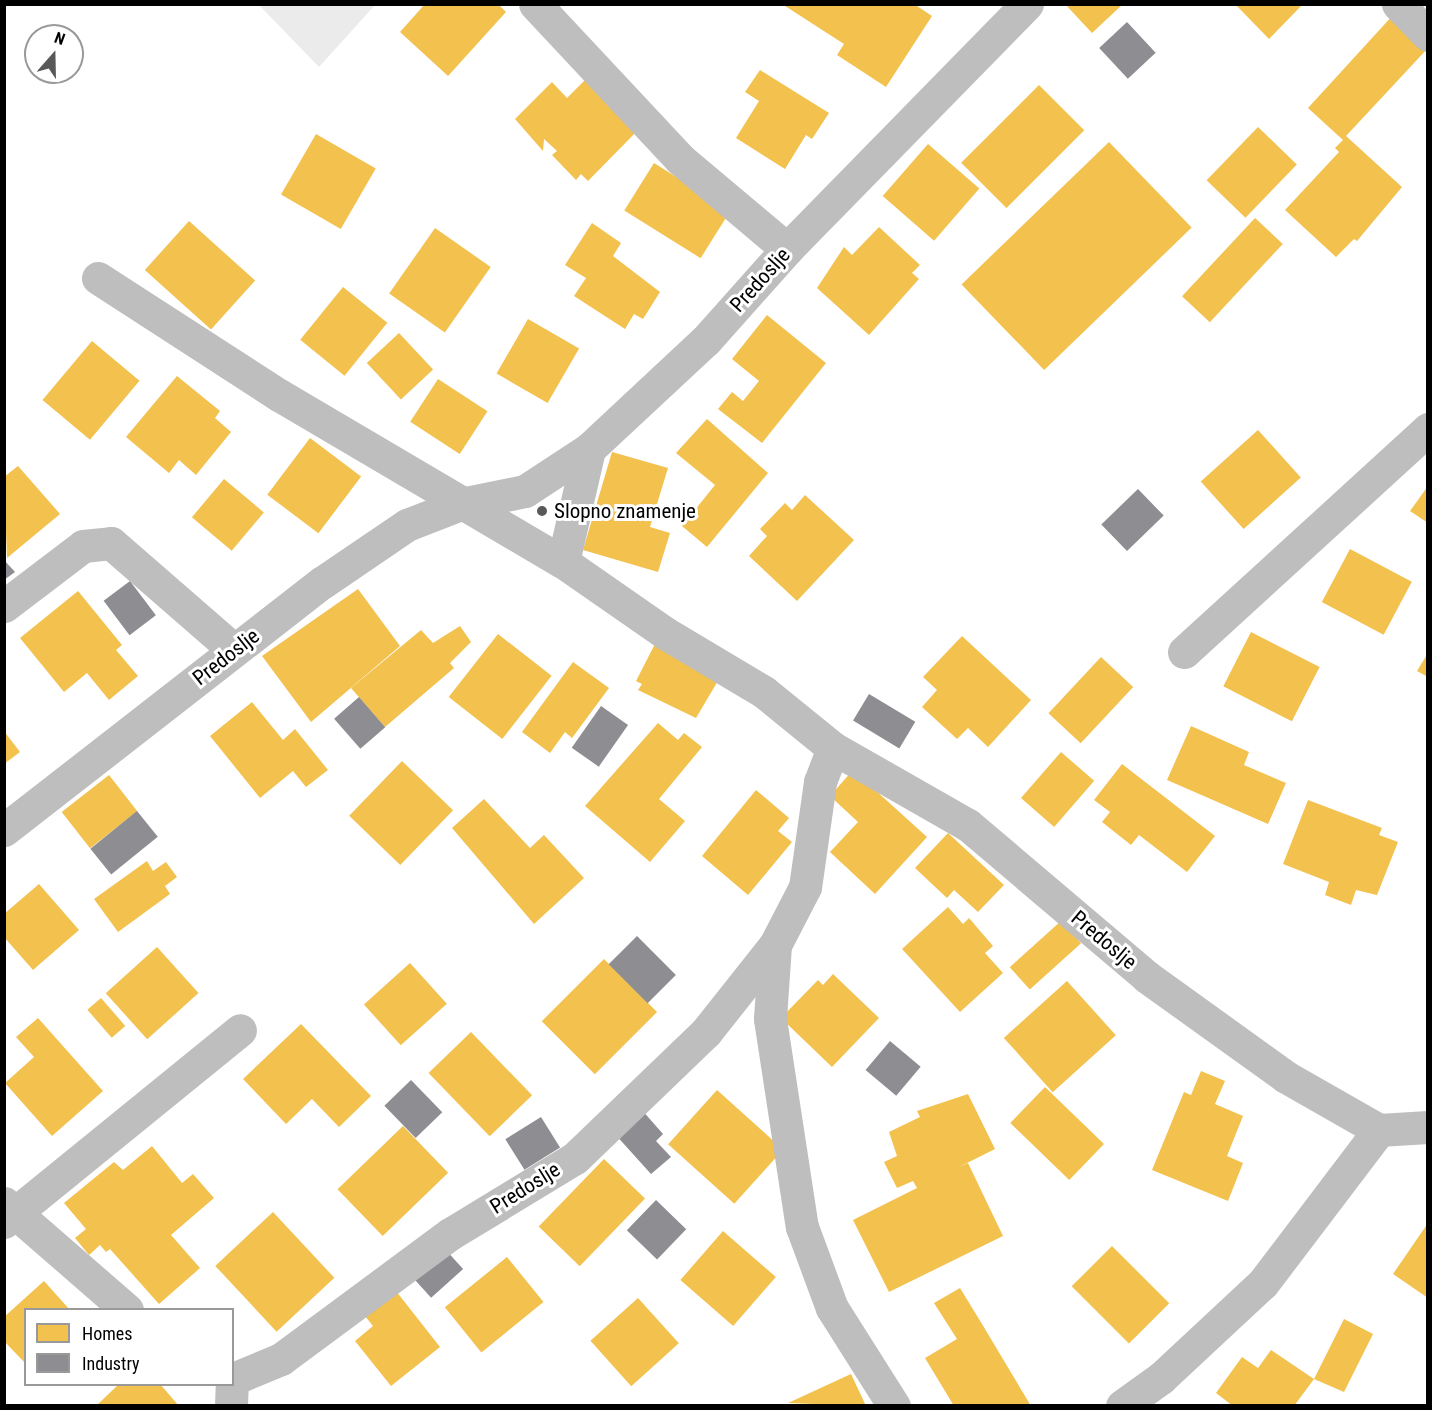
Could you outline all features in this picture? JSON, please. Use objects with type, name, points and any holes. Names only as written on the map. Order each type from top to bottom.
[{"type":"street","points":[[535,4],[680,159],[787,249]]},
{"type":"street","name":"Predoslje","points":[[4,830],[234,650],[407,525],[461,504],[525,491],[589,449],[706,340],[787,249],[1027,4]]},
{"type":"street","points":[[1398,4],[1428,35]]},
{"type":"street","name":"Predoslje","points":[[98,278],[461,504],[563,562],[665,633],[764,692],[833,748],[968,825],[1147,976],[1287,1077],[1379,1130]]},
{"type":"street","points":[[1184,652],[1428,429]]},
{"type":"street","points":[[563,562],[589,449]]},
{"type":"street","points":[[4,606],[83,546],[111,543],[234,650]]},
{"type":"street","name":"Predoslje","points":[[234,1379],[281,1359],[450,1234],[575,1158],[706,1032],[775,945],[805,886],[820,782],[833,748]]},
{"type":"street","name":"Predoslje","points":[[775,945],[770,1019],[802,1227],[832,1308],[894,1406]]},
{"type":"street","points":[[125,1308],[8,1212],[240,1030]]},
{"type":"street","points":[[1122,1406],[1161,1378],[1263,1283],[1379,1130],[1428,1127]]},
{"type":"street","points":[[231,1406],[232,1386]]},
{"type":"shaded area","points":[[259,5],[375,5],[319,67]]},
{"type":"building: Homes","points":[[425,4],[498,4],[506,12],[448,76],[400,32]]},
{"type":"building: Homes","points":[[782,4],[914,4],[932,16],[886,87],[837,55],[844,44]]},
{"type":"building: Homes","points":[[1065,4],[1123,4],[1092,33]]},
{"type":"building: Homes","points":[[1235,4],[1303,4],[1269,39]]},
{"type":"building: Homes","points":[[1394,14],[1428,48],[1346,136],[1402,187],[1357,241],[1354,239],[1336,257],[1285,210],[1339,152],[1335,148],[1343,140],[1308,108]]},
{"type":"building: Homes","points":[[760,70],[829,113],[812,139],[806,135],[785,169],[736,138],[759,101],[745,92]]},
{"type":"building: Homes","points":[[588,77],[640,128],[588,181],[581,174],[576,180],[552,155],[557,151],[544,139],[543,151],[515,119],[552,82],[567,98]]},
{"type":"building: Homes","points":[[1039,85],[1084,130],[1006,208],[961,163]]},
{"type":"building: Homes","points":[[1258,127],[1297,165],[1245,218],[1207,180]]},
{"type":"building: Homes","points":[[316,134],[376,168],[341,229],[281,195]]},
{"type":"building: Homes","points":[[1109,142],[1192,228],[1044,370],[962,284]]},
{"type":"building: Homes","points":[[928,144],[979,189],[934,241],[883,196]]},
{"type":"building: Homes","points":[[654,163],[730,211],[701,258],[624,210]]},
{"type":"building: Homes","points":[[1255,218],[1283,244],[1210,322],[1182,296]]},
{"type":"building: Homes","points":[[189,221],[255,281],[211,330],[145,270]]},
{"type":"building: Homes","points":[[592,223],[621,243],[613,256],[660,292],[643,319],[634,314],[625,329],[574,296],[586,278],[565,265]]},
{"type":"building: Homes","points":[[879,227],[920,265],[912,273],[919,279],[869,335],[817,288],[844,247],[852,255]]},
{"type":"building: Homes","points":[[435,228],[491,267],[445,333],[389,294]]},
{"type":"building: Homes","points":[[343,287],[387,323],[345,376],[300,340]]},
{"type":"building: Homes","points":[[767,315],[826,363],[762,443],[718,409],[732,392],[743,401],[759,381],[732,359]]},
{"type":"building: Homes","points":[[528,319],[579,348],[548,403],[496,374]]},
{"type":"building: Homes","points":[[399,333],[433,370],[401,400],[367,363]]},
{"type":"building: Homes","points":[[92,341],[139,381],[90,440],[43,400]]},
{"type":"building: Homes","points":[[177,376],[220,411],[215,418],[231,432],[196,475],[179,460],[169,473],[126,437]]},
{"type":"building: Homes","points":[[438,379],[487,411],[460,454],[410,422]]},
{"type":"building: Homes","points":[[707,419],[768,473],[707,547],[682,526],[715,485],[676,453]]},
{"type":"building: Homes","points":[[1258,430],[1301,478],[1244,529],[1201,482]]},
{"type":"building: Homes","points":[[310,438],[361,477],[318,533],[267,495]]},
{"type":"building: Homes","points":[[612,452],[668,468],[650,527],[670,533],[658,572],[583,550]]},
{"type":"building: Homes","points":[[18,466],[60,514],[7,558],[4,477]]},
{"type":"building: Homes","points":[[224,479],[264,512],[232,551],[192,517]]},
{"type":"building: Homes","points":[[1428,486],[1428,523],[1410,511]]},
{"type":"building: Homes","points":[[805,495],[854,540],[797,601],[749,556],[767,536],[760,529],[785,503],[792,510]]},
{"type":"building: Homes","points":[[1350,549],[1412,582],[1384,635],[1322,602]]},
{"type":"building: Homes","points":[[358,589],[400,646],[311,722],[262,656]]},
{"type":"building: Homes","points":[[78,591],[122,645],[116,650],[138,676],[109,700],[87,673],[64,692],[20,638]]},
{"type":"building: Homes","points":[[460,626],[471,642],[450,663],[454,668],[385,727],[351,688],[421,630],[433,643]]},
{"type":"building: Homes","points":[[1251,632],[1320,667],[1292,721],[1223,686]]},
{"type":"building: Homes","points":[[498,634],[552,676],[502,739],[449,697]]},
{"type":"building: Homes","points":[[962,636],[1031,700],[988,747],[968,728],[957,739],[922,707],[937,690],[923,677]]},
{"type":"building: Homes","points":[[656,642],[719,679],[696,718],[638,690],[642,684],[636,681]]},
{"type":"building: Homes","points":[[1428,653],[1428,677],[1417,671]]},
{"type":"building: Homes","points":[[1101,657],[1133,687],[1081,743],[1048,713]]},
{"type":"building: Homes","points":[[573,662],[609,688],[572,738],[565,732],[550,753],[522,732]]},
{"type":"building: Homes","points":[[252,702],[283,740],[295,729],[328,770],[306,787],[293,771],[260,798],[210,736]]},
{"type":"building: Homes","points":[[658,723],[678,740],[684,733],[702,747],[659,799],[685,821],[650,862],[585,806]]},
{"type":"building: Homes","points":[[1191,726],[1249,752],[1244,765],[1286,783],[1268,824],[1167,780]]},
{"type":"building: Homes","points":[[4,731],[20,752],[4,764]]},
{"type":"building: Homes","points":[[1061,752],[1094,781],[1054,827],[1021,798]]},
{"type":"building: Homes","points":[[402,761],[453,810],[400,865],[349,816]]},
{"type":"building: Homes","points":[[1122,764],[1215,836],[1187,872],[1139,835],[1131,845],[1102,822],[1110,812],[1094,800]]},
{"type":"building: Homes","points":[[853,770],[927,837],[875,894],[830,852],[858,822],[830,796]]},
{"type":"building: Homes","points":[[109,775],[137,811],[90,848],[62,812]]},
{"type":"building: Homes","points":[[756,790],[789,818],[778,831],[792,842],[748,895],[702,856]]},
{"type":"building: Homes","points":[[484,799],[530,848],[544,835],[584,878],[534,924],[452,828]]},
{"type":"building: Homes","points":[[1308,800],[1382,828],[1379,835],[1398,842],[1377,895],[1356,890],[1351,905],[1325,895],[1329,882],[1283,864]]},
{"type":"building: Homes","points":[[948,833],[1004,885],[978,912],[954,890],[947,898],[915,868]]},
{"type":"building: Homes","points":[[147,861],[153,871],[166,862],[177,877],[165,886],[170,894],[118,932],[94,899]]},
{"type":"building: Homes","points":[[39,884],[79,930],[33,970],[4,937],[4,914]]},
{"type":"building: Homes","points":[[948,907],[963,924],[969,918],[993,946],[985,953],[1003,973],[960,1012],[902,949]]},
{"type":"building: Homes","points":[[1061,921],[1081,943],[1030,989],[1010,967]]},
{"type":"building: Homes","points":[[157,947],[198,993],[147,1039],[106,993]]},
{"type":"building: Homes","points":[[604,959],[657,1012],[595,1074],[542,1021]]},
{"type":"building: Homes","points":[[410,963],[447,1004],[401,1045],[364,1004]]},
{"type":"building: Homes","points":[[833,974],[879,1018],[832,1067],[781,1018],[818,980],[823,985]]},
{"type":"building: Homes","points":[[1067,981],[1116,1035],[1053,1092],[1004,1038]]},
{"type":"building: Homes","points":[[101,998],[125,1026],[112,1038],[87,1010]]},
{"type":"building: Homes","points":[[38,1018],[103,1091],[52,1136],[5,1083],[34,1057],[16,1037]]},
{"type":"building: Homes","points":[[301,1024],[371,1096],[339,1127],[312,1099],[286,1124],[243,1079]]},
{"type":"building: Homes","points":[[471,1032],[532,1095],[490,1136],[429,1073]]},
{"type":"building: Homes","points":[[1201,1071],[1225,1081],[1215,1104],[1243,1116],[1227,1156],[1243,1163],[1228,1201],[1152,1170],[1184,1092],[1191,1095]]},
{"type":"building: Homes","points":[[1045,1087],[1104,1144],[1069,1180],[1010,1123]]},
{"type":"building: Homes","points":[[717,1090],[783,1150],[734,1204],[668,1144]]},
{"type":"building: Homes","points":[[968,1094],[995,1149],[957,1168],[968,1163],[1003,1236],[889,1292],[853,1220],[917,1188],[913,1181],[897,1188],[884,1162],[897,1156],[889,1132],[920,1117],[917,1111]]},
{"type":"building: Homes","points":[[403,1126],[448,1173],[383,1236],[338,1189]]},
{"type":"building: Homes","points":[[152,1146],[182,1183],[193,1174],[214,1198],[171,1235],[200,1268],[159,1304],[110,1249],[106,1252],[100,1245],[89,1255],[75,1238],[86,1229],[64,1203],[114,1162],[123,1170]]},
{"type":"building: Homes","points":[[604,1159],[645,1199],[580,1266],[539,1227]]},
{"type":"building: Homes","points":[[273,1212],[334,1278],[277,1332],[215,1266]]},
{"type":"building: Homes","points":[[1428,1223],[1428,1298],[1393,1274]]},
{"type":"building: Homes","points":[[723,1231],[776,1277],[733,1326],[680,1280]]},
{"type":"building: Homes","points":[[1112,1246],[1169,1303],[1129,1344],[1072,1286]]},
{"type":"building: Homes","points":[[507,1257],[544,1302],[481,1352],[445,1307]]},
{"type":"building: Homes","points":[[44,1281],[68,1308],[24,1308],[24,1362],[4,1341],[4,1317]]},
{"type":"building: Homes","points":[[960,1288],[1031,1406],[954,1406],[925,1358],[957,1339],[934,1303]]},
{"type":"building: Homes","points":[[396,1291],[440,1347],[391,1386],[355,1341],[373,1326],[365,1316]]},
{"type":"building: Homes","points":[[638,1298],[679,1343],[631,1386],[590,1341]]},
{"type":"building: Homes","points":[[1344,1319],[1373,1334],[1344,1392],[1314,1379]]},
{"type":"building: Homes","points":[[1271,1350],[1314,1379],[1294,1406],[1233,1406],[1216,1393],[1242,1357],[1258,1368]]},
{"type":"building: Homes","points":[[851,1374],[866,1406],[788,1403]]},
{"type":"building: Homes","points":[[117,1386],[162,1386],[179,1406],[96,1406]]},
{"type":"building: Industry","points":[[1127,22],[1156,53],[1128,79],[1099,48]]},
{"type":"building: Industry","points":[[1138,489],[1164,516],[1127,551],[1101,524]]},
{"type":"building: Industry","points":[[4,560],[15,572],[4,580]]},
{"type":"building: Industry","points":[[130,581],[156,615],[130,635],[104,601]]},
{"type":"building: Industry","points":[[869,694],[915,722],[899,748],[853,721]]},
{"type":"building: Industry","points":[[359,697],[385,727],[360,749],[334,719]]},
{"type":"building: Industry","points":[[601,706],[628,725],[599,767],[572,748]]},
{"type":"building: Industry","points":[[137,811],[158,837],[111,874],[90,849]]},
{"type":"building: Industry","points":[[637,936],[676,975],[648,1003],[609,964]]},
{"type":"building: Industry","points":[[890,1041],[921,1067],[896,1096],[866,1070]]},
{"type":"building: Industry","points":[[411,1080],[442,1112],[416,1138],[384,1106]]},
{"type":"building: Industry","points":[[641,1109],[663,1134],[656,1141],[671,1157],[651,1174],[614,1133]]},
{"type":"building: Industry","points":[[541,1117],[560,1148],[524,1170],[505,1139]]},
{"type":"building: Industry","points":[[656,1200],[686,1229],[657,1259],[627,1230]]},
{"type":"building: Industry","points":[[445,1249],[463,1269],[431,1298],[413,1278]]},
{"type":"place","name":"Slopno znamenje","points":[[542,511]]}]
